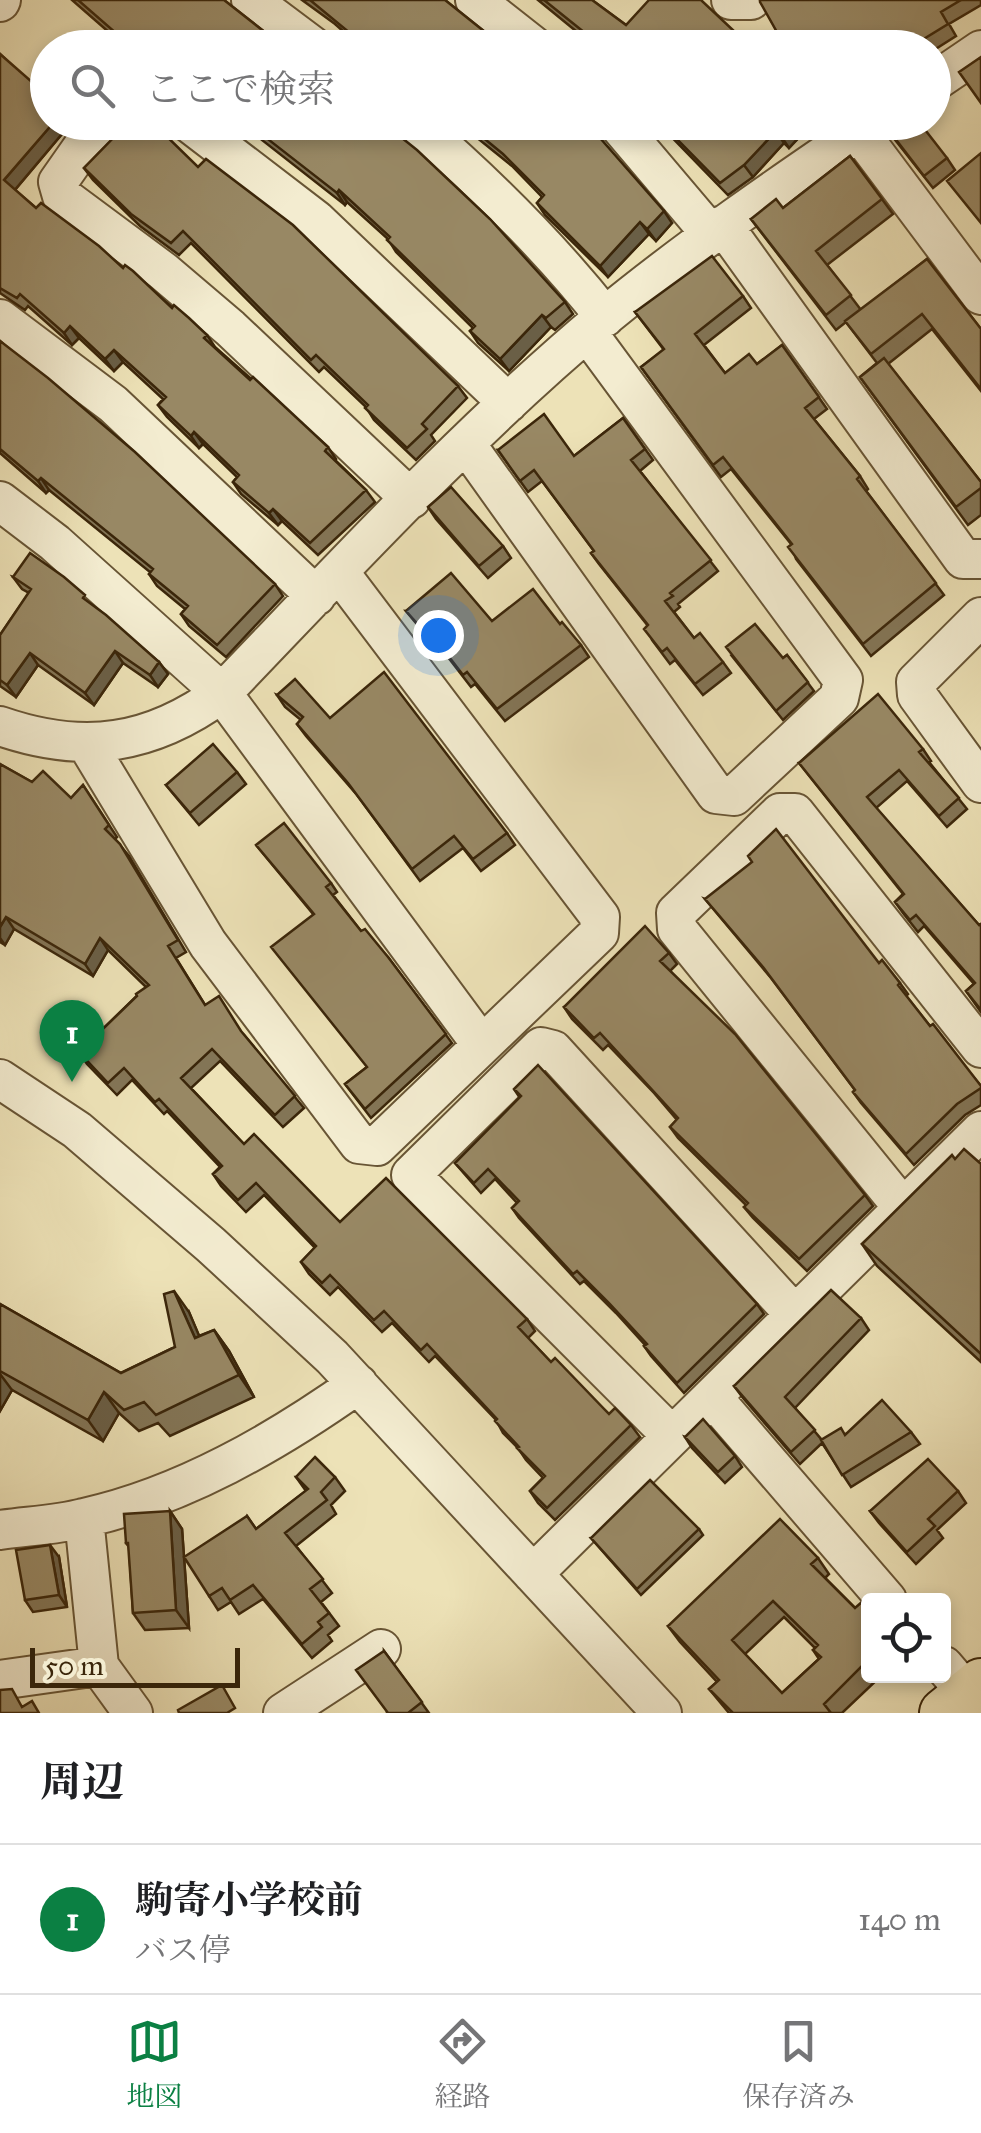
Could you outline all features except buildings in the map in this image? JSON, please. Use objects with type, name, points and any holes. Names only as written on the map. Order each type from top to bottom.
[{"type":"street","points":[[251,0],[290,30]]},
{"type":"street","points":[[474,0],[513,30]]},
{"type":"street","points":[[731,0],[751,0]]},
{"type":"street","points":[[951,70],[981,50]]},
{"type":"street","points":[[87,140],[58,182],[62,196],[163,271],[230,328],[411,499]]},
{"type":"street","points":[[212,140],[316,220],[508,402]]},
{"type":"street","points":[[435,140],[486,184],[567,268],[596,325],[843,680],[839,698],[734,796],[716,794],[466,444]]},
{"type":"street","points":[[633,140],[717,229],[963,558],[981,559]]},
{"type":"street","points":[[0,726],[28,736],[88,744],[148,735],[190,717],[222,693],[508,402],[596,325],[717,229],[847,140]]},
{"type":"street","points":[[875,140],[981,295]]},
{"type":"street","points":[[0,320],[113,404],[327,584],[600,916],[599,933],[377,1146],[359,1144],[208,944],[88,744]]},
{"type":"street","points":[[0,501],[56,543],[222,693],[481,1044]]},
{"type":"street","points":[[981,617],[916,682],[916,695],[981,784]]},
{"type":"street","points":[[904,1209],[677,929],[676,913],[780,813],[794,813],[981,1048]]},
{"type":"street","points":[[670,1436],[411,1175],[541,1047],[553,1050],[796,1316]]},
{"type":"street","points":[[0,1079],[92,1143],[211,1245],[358,1384],[662,1713]]},
{"type":"street","points":[[533,1574],[981,1131]]},
{"type":"street","points":[[0,1530],[84,1518],[179,1488],[299,1425],[358,1384]]},
{"type":"street","points":[[712,1398],[881,1593]]},
{"type":"street","points":[[84,1518],[99,1666],[133,1713]]},
{"type":"street","points":[[283,1713],[381,1648]]},
{"type":"street","points":[[0,1680],[99,1666]]},
{"type":"place","name":"駒寄小学校前","points":[[72,1082]]}]
